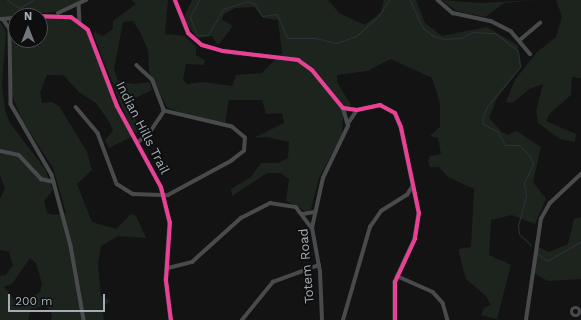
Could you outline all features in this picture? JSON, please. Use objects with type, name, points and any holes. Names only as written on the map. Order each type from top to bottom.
[{"type":"street","points":[[48,15],[57,14],[86,0]]},
{"type":"street","points":[[175,0],[185,28],[198,42],[217,50],[298,60],[312,70],[343,108],[349,122]]},
{"type":"street","points":[[438,0],[454,13],[495,23],[521,39],[530,54]]},
{"type":"street","points":[[57,14],[80,22],[79,4]]},
{"type":"street","name":"Indian Hills Trail","points":[[80,22],[91,36],[114,99],[164,196],[170,222],[168,268],[171,320]]},
{"type":"street","points":[[521,39],[540,23]]},
{"type":"street","points":[[10,48],[12,109],[54,182],[71,246],[84,320]]},
{"type":"street","points":[[137,66],[152,80],[164,111]]},
{"type":"street","points":[[343,108],[357,110],[380,105],[395,113],[401,127],[412,187],[416,197],[418,229],[398,276],[393,296],[395,320]]},
{"type":"street","points":[[76,107],[98,133],[118,186],[133,194],[164,196],[238,157],[246,142],[232,127],[164,111]]},
{"type":"street","name":"Totem Road","points":[[322,320],[319,265],[312,228],[314,212],[323,178],[349,122],[357,110]]},
{"type":"street","points":[[137,143],[150,132],[164,111]]},
{"type":"street","points":[[0,150],[19,155],[41,179],[54,182]]},
{"type":"street","points":[[526,320],[541,219],[554,199],[581,174]]},
{"type":"street","points":[[343,320],[370,227],[384,208],[407,195],[412,187]]},
{"type":"street","points":[[407,195],[416,197]]},
{"type":"street","points":[[168,268],[192,262],[241,218],[262,205],[284,203],[303,214],[312,228]]},
{"type":"street","points":[[303,214],[314,212]]},
{"type":"street","points":[[242,320],[273,282],[319,265]]},
{"type":"street","points":[[398,276],[433,292],[443,303],[448,320]]},
{"type":"shaded area","points":[[0,0],[82,0],[54,12],[48,13],[48,8],[8,8],[8,16],[0,17]]},
{"type":"shaded area","points":[[132,0],[168,0],[165,34],[185,36],[196,47],[196,55],[205,60],[204,65],[186,64],[183,80],[187,84],[203,82],[232,86],[236,75],[262,73],[282,53],[278,20],[263,18],[254,7],[235,8],[224,14],[222,20],[233,26],[218,45],[212,36],[197,38],[183,19],[192,0],[328,0],[339,13],[365,25],[381,12],[384,0],[416,0],[425,23],[442,36],[487,27],[517,45],[522,66],[497,98],[489,118],[502,132],[508,135],[516,131],[541,147],[533,182],[546,199],[535,224],[512,215],[491,220],[489,255],[511,265],[497,319],[481,315],[484,308],[491,305],[486,296],[466,279],[459,253],[459,249],[471,247],[474,189],[448,177],[439,167],[430,167],[428,161],[430,156],[441,154],[438,138],[430,136],[440,127],[440,103],[432,78],[391,59],[367,71],[337,75],[337,82],[351,105],[343,115],[342,135],[319,178],[311,209],[307,212],[286,201],[289,179],[280,173],[267,173],[232,196],[231,189],[251,177],[261,163],[278,163],[288,158],[289,142],[267,137],[254,138],[284,123],[282,113],[266,114],[262,100],[229,100],[225,123],[195,119],[167,107],[149,72],[148,50],[140,32],[133,21],[123,22],[114,69],[118,81],[133,84],[150,82],[152,90],[131,100],[138,129],[137,133],[131,130],[94,36],[94,32],[103,36],[113,29],[113,21],[136,4]]},
{"type":"shaded area","points":[[442,0],[480,3],[537,0],[504,3],[485,17],[457,11]]},
{"type":"shaded area","points":[[556,0],[581,0],[581,78],[572,77],[571,95],[550,113],[546,121],[576,134],[575,142],[560,139],[538,123],[536,111],[543,84],[529,89],[513,103],[506,102],[515,80],[537,52],[556,37],[562,17]]},
{"type":"shaded area","points":[[65,17],[78,22],[88,34],[110,94],[131,137],[109,148],[105,140],[113,131],[110,123],[96,103],[80,93],[63,75],[47,75],[40,92],[42,103],[52,102],[59,106],[87,152],[92,170],[77,184],[92,222],[116,229],[131,214],[136,216],[146,238],[118,236],[101,246],[98,263],[101,296],[110,301],[102,308],[104,320],[51,320],[52,314],[46,306],[31,309],[28,320],[0,320],[0,276],[6,275],[13,265],[9,252],[0,250],[0,199],[5,188],[0,175],[0,22],[6,31],[2,85],[5,110],[10,123],[45,169],[53,190],[44,201],[47,213],[53,215],[66,213],[53,168],[22,120],[12,95],[12,48],[48,48],[48,18]],"holes":[[[30,258],[36,263],[42,284],[40,292],[19,306],[4,287],[12,284]]]},
{"type":"shaded area","points":[[581,217],[581,279],[548,281],[533,273],[537,246],[549,252],[568,244],[574,219]]},
{"type":"waterway","points":[[7,0],[19,8],[33,0]]},
{"type":"waterway","points":[[199,0],[190,17],[197,35],[208,35],[223,9],[248,1],[255,4],[262,16],[277,14],[287,38],[315,38],[336,43],[356,36],[377,18],[389,0]]},
{"type":"waterway","points":[[410,0],[422,27],[433,36],[444,39],[461,38],[473,32],[495,33],[518,51],[520,67],[486,108],[482,119],[483,124],[498,132],[505,145],[519,145],[530,156],[533,164],[524,183],[526,196],[518,225],[519,234],[531,245]]},
{"type":"waterway","points":[[537,253],[547,261],[581,241]]},
{"type":"cycle path","points":[[175,0],[188,33],[202,45],[223,51],[298,60],[312,70],[343,108],[357,110],[380,105],[395,113],[401,127],[419,213],[415,239],[395,282],[395,320]]},
{"type":"cycle path","points":[[48,16],[71,17],[88,30],[117,106],[161,187],[170,222],[166,280],[171,320]]}]
